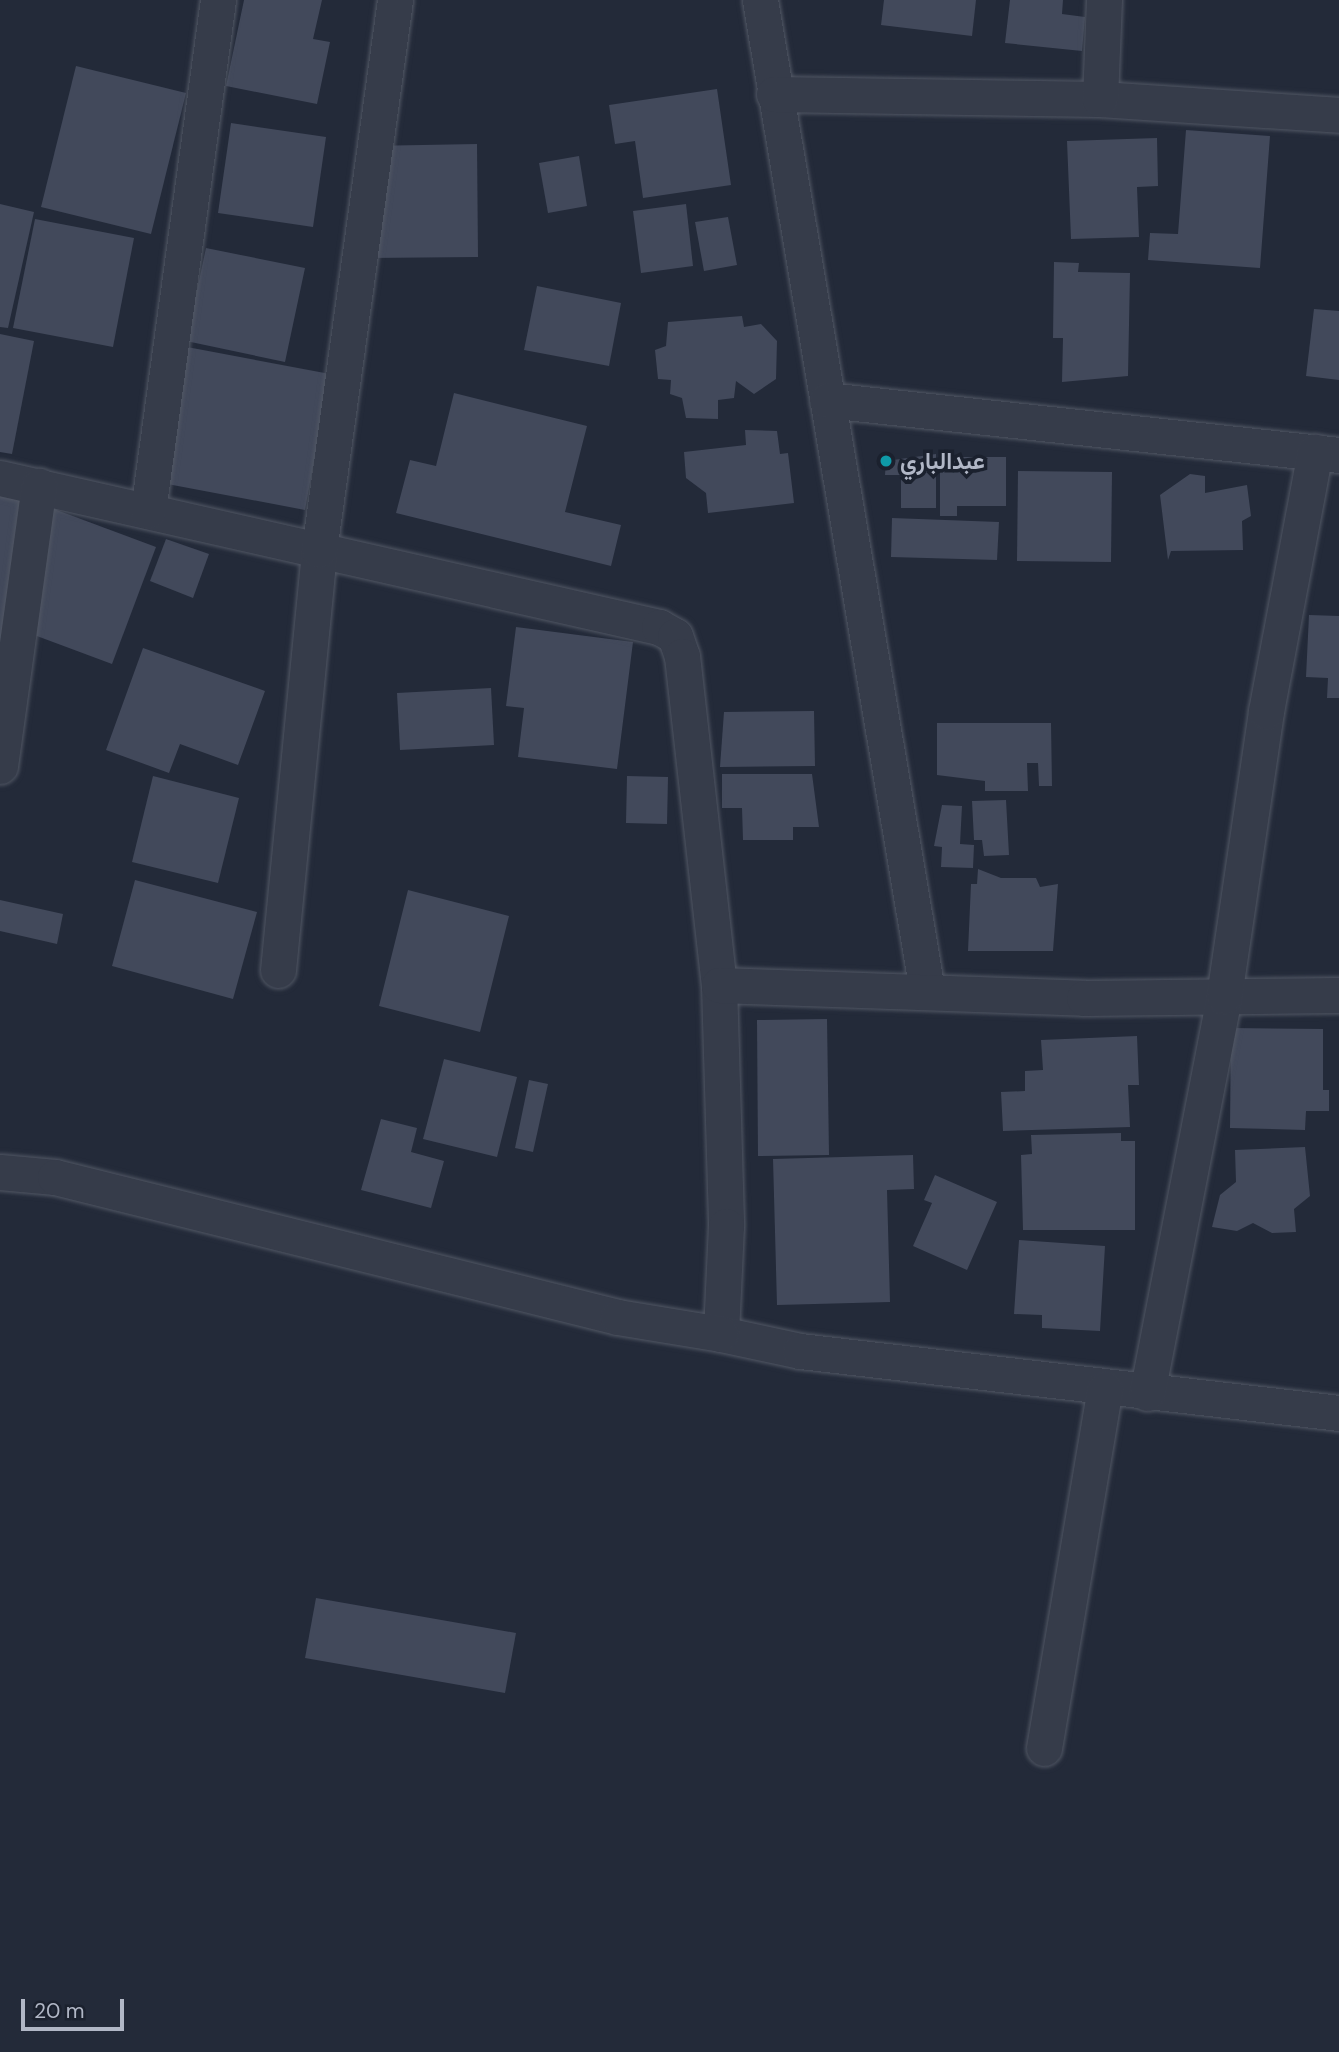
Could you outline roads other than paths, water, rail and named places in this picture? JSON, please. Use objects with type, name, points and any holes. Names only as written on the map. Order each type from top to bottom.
[{"type":"street","points":[[148,510],[218,0]]},
{"type":"street","points":[[278,970],[319,550],[395,0]]},
{"type":"street","points":[[760,0],[927,990]]},
{"type":"street","points":[[1101,99],[1104,0]]},
{"type":"street","points":[[774,94],[1101,99],[1339,115]]},
{"type":"street","points":[[827,400],[1327,454],[1266,710],[1224,996],[1147,1393]]},
{"type":"street","points":[[0,478],[659,627],[674,636],[682,656],[719,985],[726,1226],[720,1334]]},
{"type":"street","points":[[0,766],[39,486]]},
{"type":"street","points":[[719,985],[1224,996],[1339,995]]},
{"type":"street","points":[[0,1172],[55,1177],[618,1317],[800,1351],[1105,1389],[1339,1413]]},
{"type":"street","points":[[1044,1748],[1105,1389]]},
{"type":"place","name":"عبدالباري","points":[[886,461]]}]
